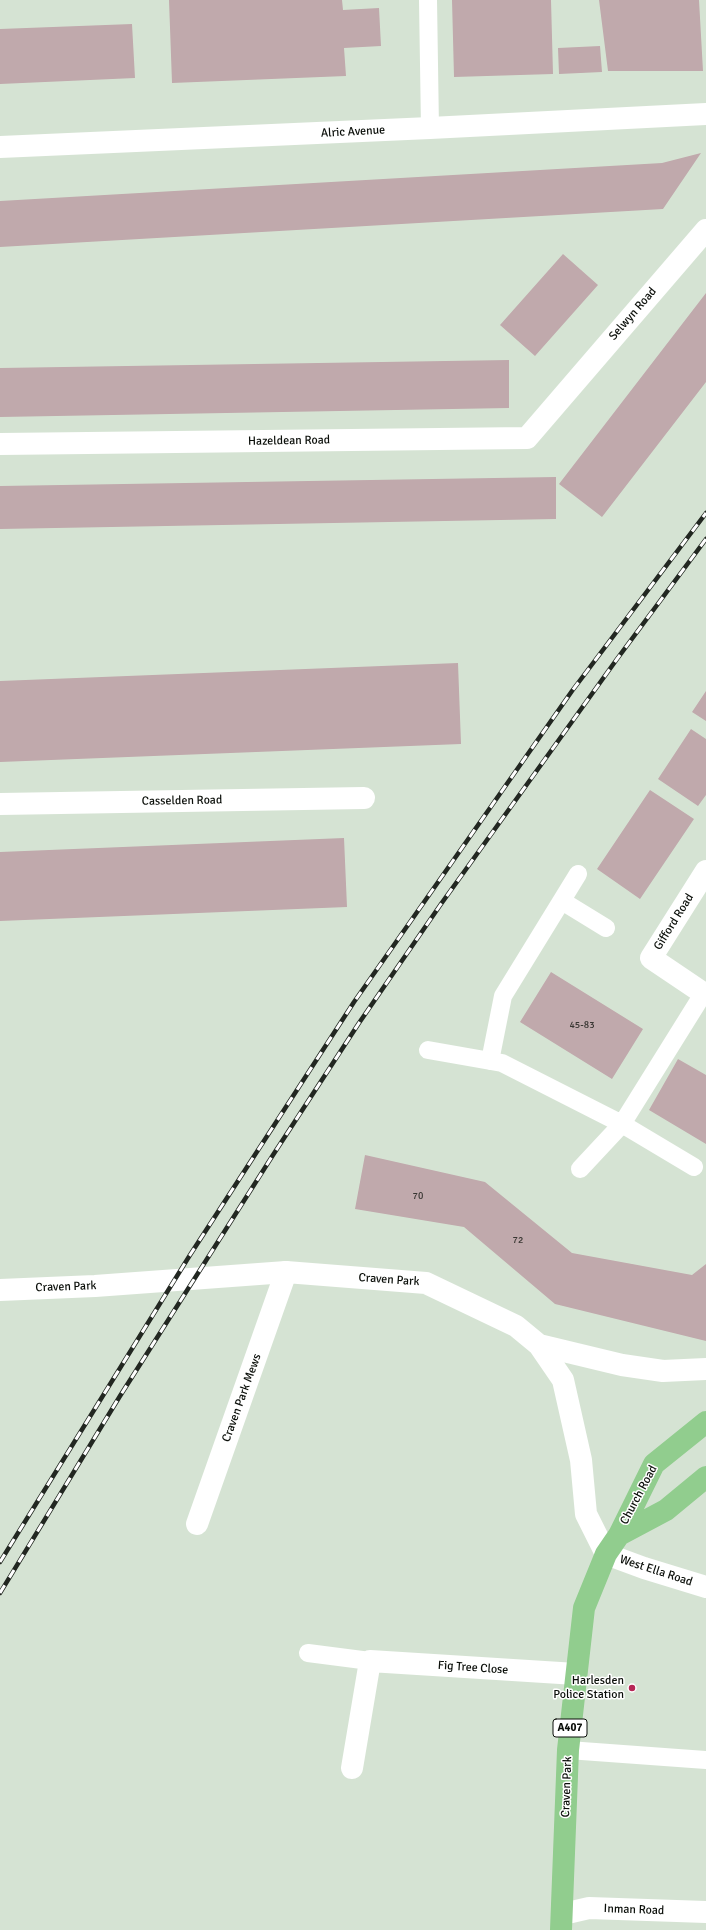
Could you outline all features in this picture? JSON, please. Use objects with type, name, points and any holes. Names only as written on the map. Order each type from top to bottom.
[{"type":"main road","name":"Church Road","points":[[619,1534],[654,1464],[706,1422]]},
{"type":"main road","name":"Church Road","points":[[619,1534],[666,1510],[706,1477]]},
{"type":"main road","name":"Craven Park","points":[[562,1922],[568,1750],[584,1608],[606,1554],[619,1534]]},
{"type":"street","name":"Alric Avenue","points":[[0,147],[706,114]]},
{"type":"street","name":"Selwyn Road","points":[[561,399],[706,230]]},
{"type":"street","name":"Hazeldean Road","points":[[0,444],[527,438],[561,399]]},
{"type":"street","name":"Casselden Road","points":[[0,804],[364,798]]},
{"type":"street","name":"Gifford Road","points":[[705,994],[651,958],[706,871]]},
{"type":"street","name":"Craven Park","points":[[0,1290],[95,1286],[286,1272],[426,1283],[516,1326],[539,1345],[563,1380],[581,1460],[586,1514],[606,1554]]},
{"type":"street","name":"Craven Park Mews","points":[[198,1524],[286,1272]]},
{"type":"street","points":[[539,1345],[622,1365],[663,1371],[706,1369]]},
{"type":"street","name":"West Ella Road","points":[[606,1554],[644,1568],[706,1587]]},
{"type":"street","points":[[352,1768],[370,1661]]},
{"type":"street","name":"Fig Tree Close","points":[[370,1661],[576,1674]]},
{"type":"street","name":"Inman Road","points":[[562,1922],[589,1908],[706,1912]]},
{"type":"lane","points":[[428,0],[430,128]]},
{"type":"lane","points":[[490,1061],[503,996],[578,874]]},
{"type":"lane","points":[[562,901],[606,928]]},
{"type":"lane","points":[[580,1169],[622,1124],[705,994]]},
{"type":"lane","points":[[428,1050],[502,1063],[622,1124],[694,1167]]},
{"type":"lane","name":"Fig Tree Close","points":[[308,1653],[370,1661]]},
{"type":"lane","points":[[568,1750],[706,1760]]},
{"type":"building","points":[[169,0],[342,0],[343,10],[379,8],[381,46],[344,48],[346,76],[172,83]]},
{"type":"building","points":[[452,0],[551,0],[553,74],[454,77]]},
{"type":"building","points":[[599,0],[699,0],[703,71],[608,71]]},
{"type":"building","points":[[132,24],[135,78],[0,84],[0,29]]},
{"type":"building","points":[[600,46],[602,72],[559,74],[558,48]]},
{"type":"building","points":[[701,153],[663,209],[0,247],[0,201],[662,163]]},
{"type":"building","points":[[563,254],[598,285],[535,356],[500,325]]},
{"type":"building","points":[[706,293],[706,382],[602,517],[559,484]]},
{"type":"building","points":[[509,360],[509,408],[0,417],[0,368]]},
{"type":"building","points":[[556,477],[556,519],[0,529],[0,486]]},
{"type":"building","points":[[458,663],[461,744],[0,762],[0,681]]},
{"type":"building","points":[[706,691],[706,721],[692,712]]},
{"type":"building","points":[[691,729],[706,739],[706,795],[698,806],[658,779]]},
{"type":"building","points":[[650,790],[694,819],[640,899],[597,869]]},
{"type":"building","points":[[344,838],[347,907],[0,921],[0,852]]},
{"type":"building","points":[[551,972],[643,1029],[612,1079],[520,1022]]},
{"type":"building","points":[[678,1059],[706,1075],[706,1144],[649,1110]]},
{"type":"building","points":[[365,1155],[485,1182],[572,1253],[692,1275],[706,1264],[706,1341],[555,1304],[464,1227],[355,1209]]},
{"type":"railway","points":[[0,1562],[190,1255],[354,1002],[572,691],[706,513]]},
{"type":"railway","points":[[0,1593],[120,1396],[359,1023],[441,904],[617,659],[706,539]]},
{"type":"place","name":"Harlesden Police Station","points":[[632,1688]]}]
